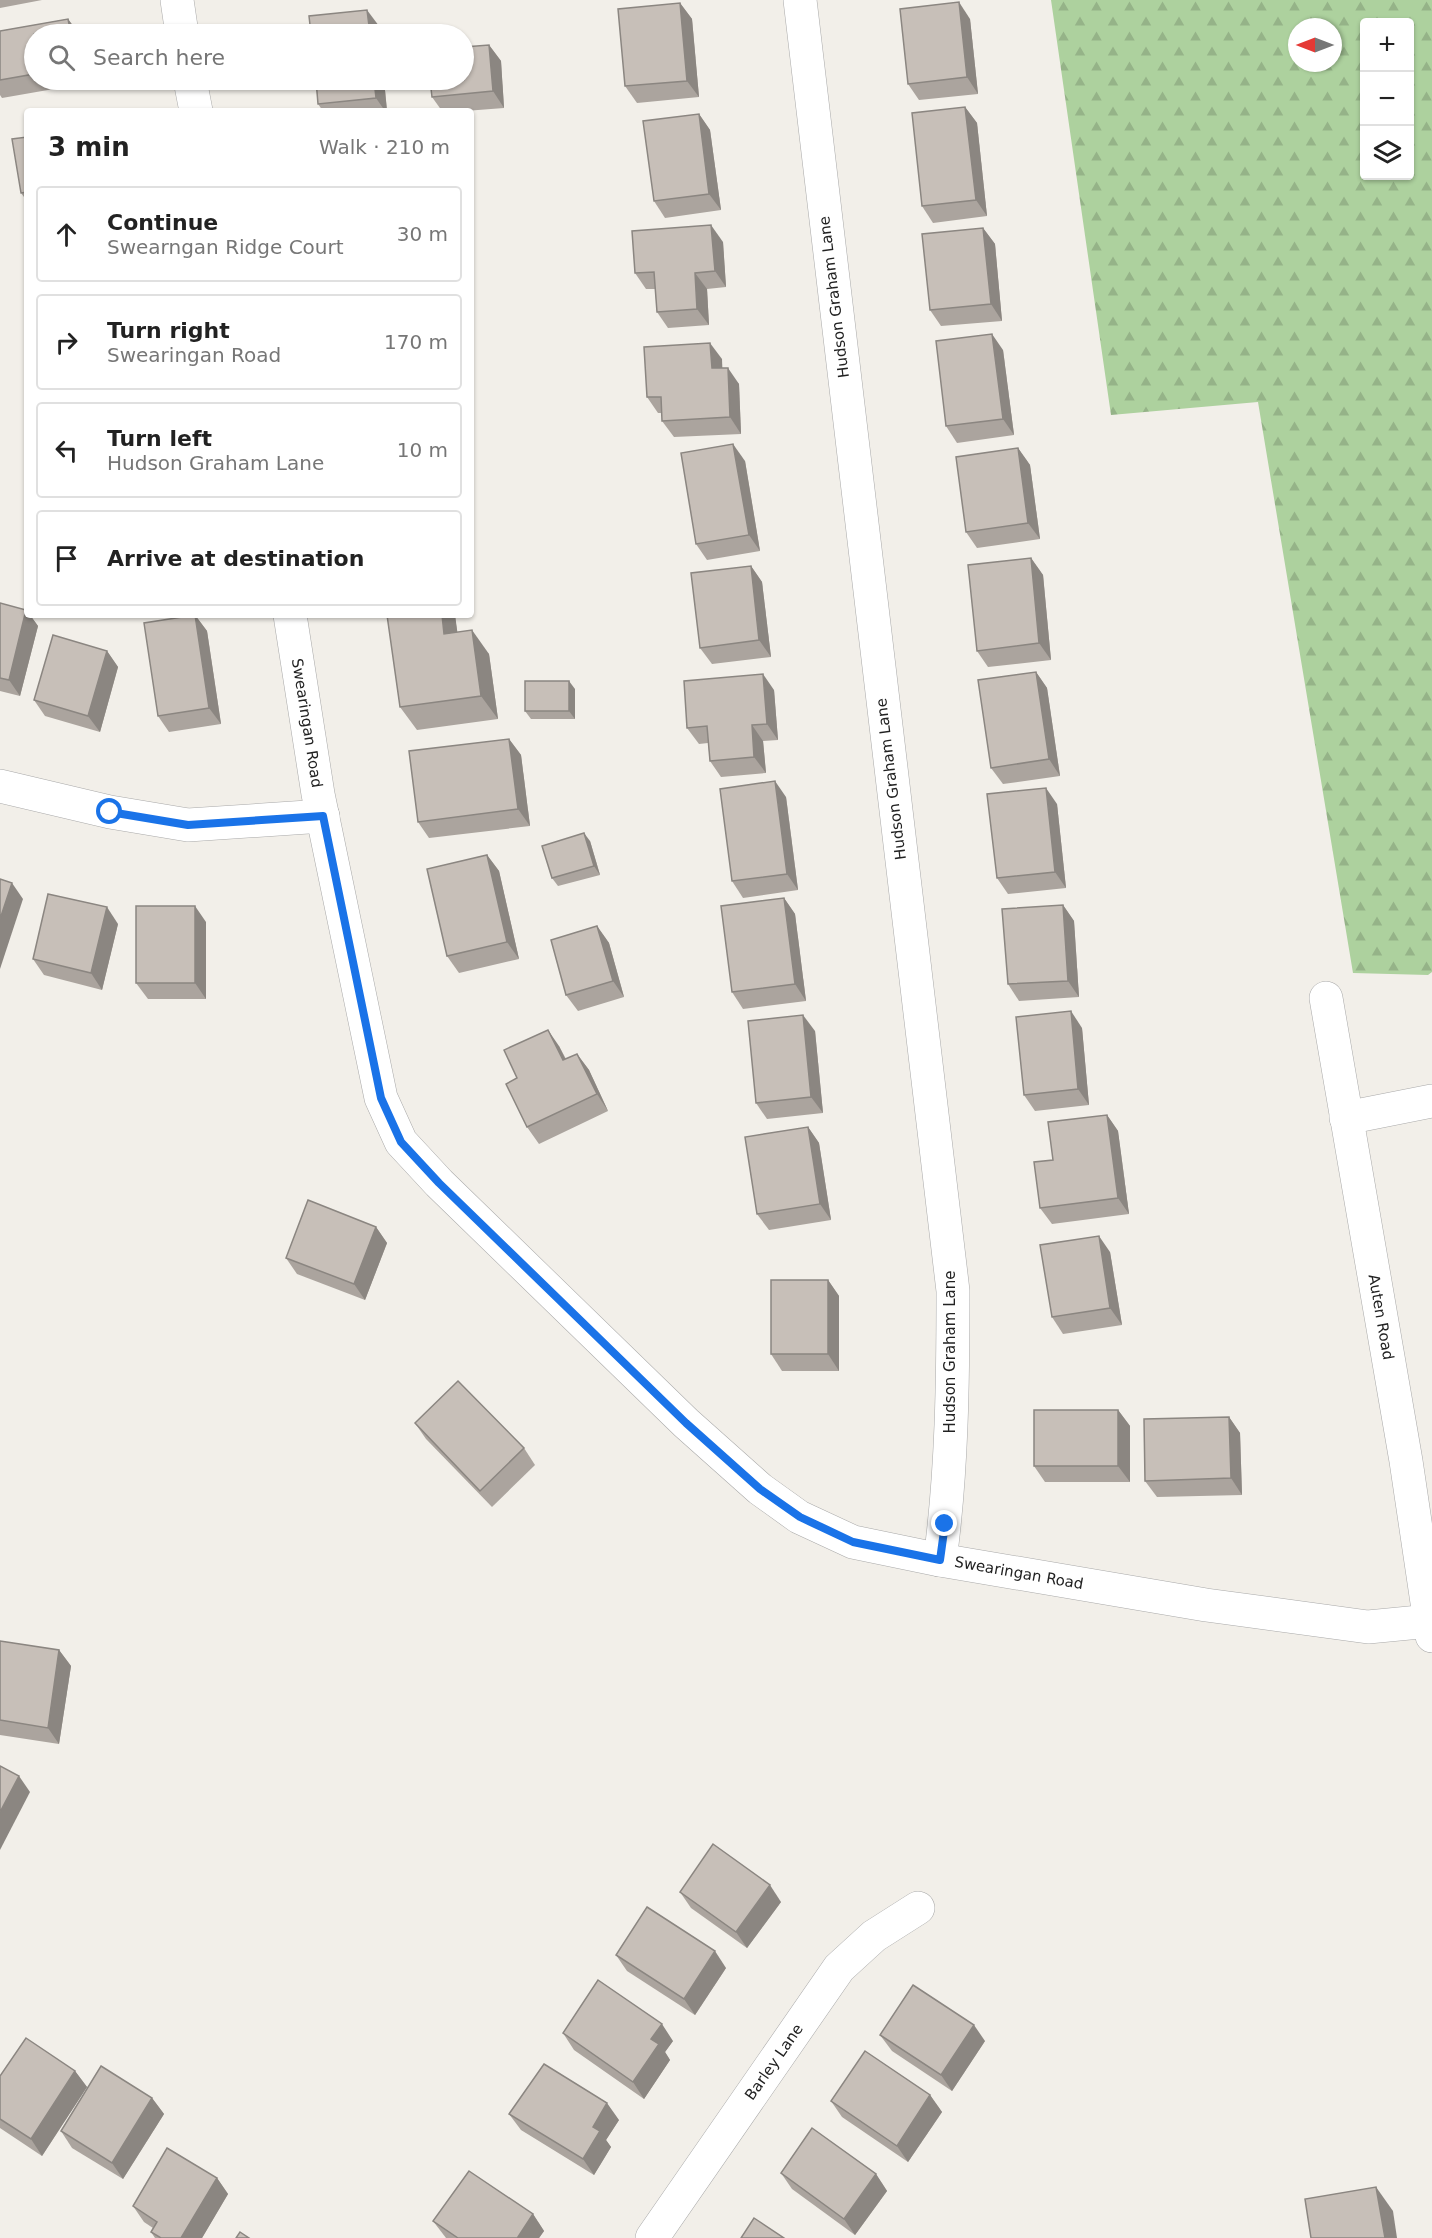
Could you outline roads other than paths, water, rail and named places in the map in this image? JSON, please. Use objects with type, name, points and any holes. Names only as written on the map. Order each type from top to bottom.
[{"type":"street","points":[[177,0],[181,24]]},
{"type":"street","name":"Hudson Graham Lane","points":[[800,0],[953,1291],[948,1489],[940,1560]]},
{"type":"street","points":[[192,90],[195,108]]},
{"type":"street","name":"Swearingan Road","points":[[290,618],[323,816],[381,1098],[401,1142],[439,1183],[669,1407],[760,1489],[800,1517],[853,1542],[940,1560],[1206,1605],[1368,1627],[1431,1629]]},
{"type":"street","points":[[0,786],[110,812],[188,825],[323,816]]},
{"type":"street","name":"Auten Road","points":[[1326,998],[1406,1461],[1431,1629]]},
{"type":"street","points":[[1346,1118],[1432,1101]]},
{"type":"street","name":"Barley Lane","points":[[652,2238],[839,1968],[874,1936],[918,1908]]}]
